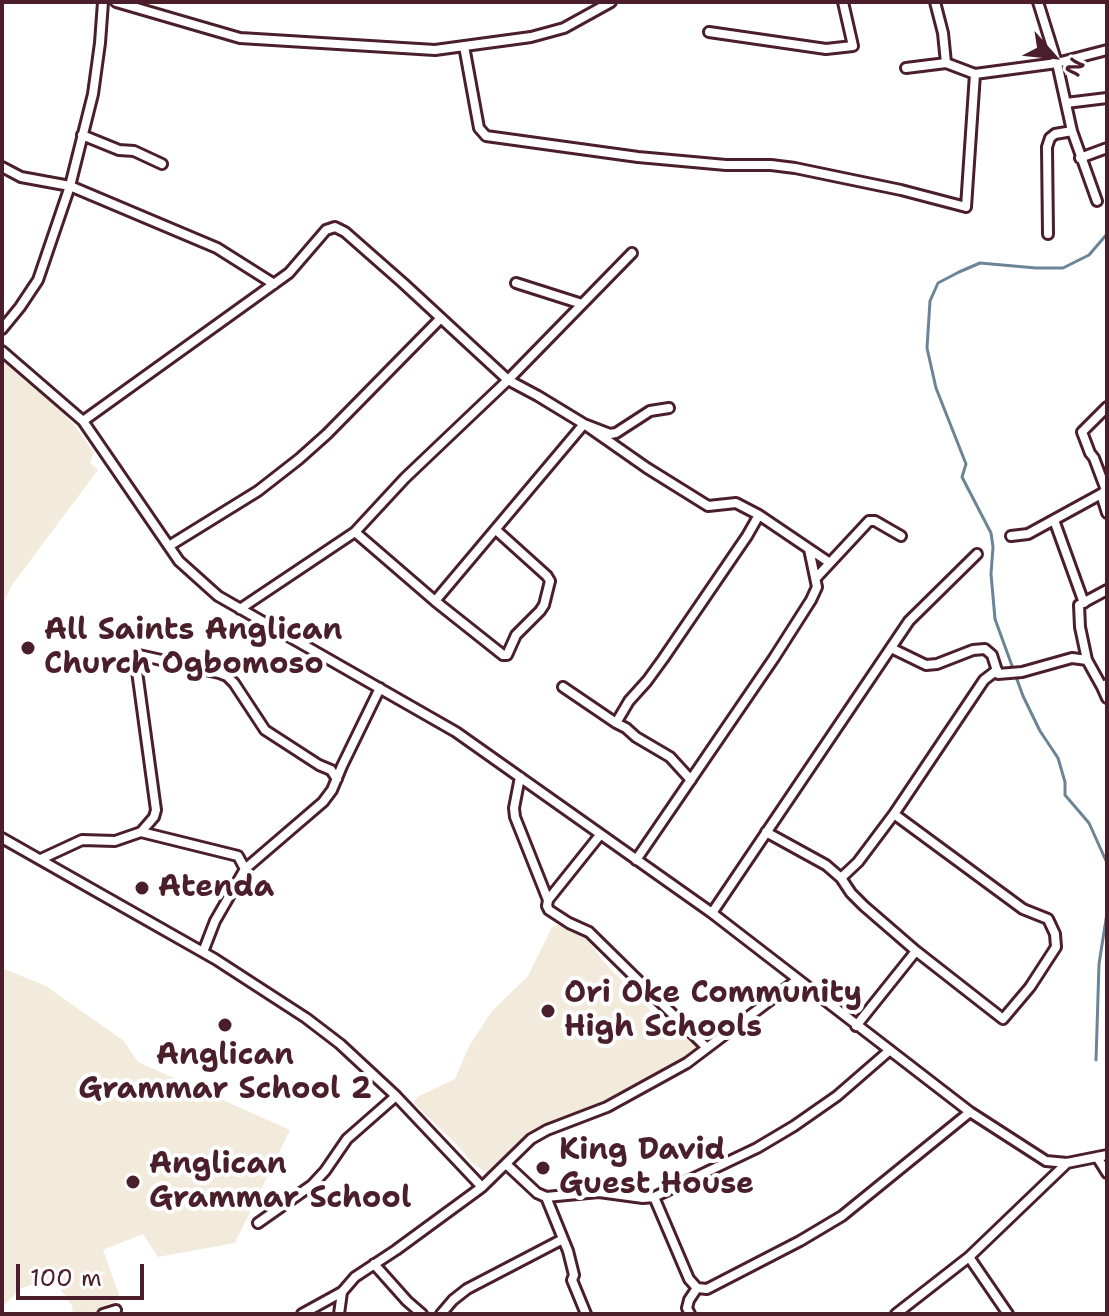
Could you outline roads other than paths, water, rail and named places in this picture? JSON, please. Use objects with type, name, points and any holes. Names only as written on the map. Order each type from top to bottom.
[{"type":"street","points":[[2,329],[38,280],[70,186],[93,94],[103,2]]},
{"type":"street","points":[[116,2],[240,38],[435,50],[531,37],[564,28],[611,2]]},
{"type":"street","points":[[709,32],[826,49],[853,46],[843,2]]},
{"type":"street","points":[[935,2],[946,63]]},
{"type":"street","points":[[1038,2],[1057,63],[1080,158],[1097,201]]},
{"type":"street","points":[[464,46],[479,128],[486,136],[638,157],[795,168],[966,207],[975,74]]},
{"type":"street","points":[[906,68],[946,63],[975,74],[1057,63],[1107,50]]},
{"type":"street","points":[[1066,103],[1107,98]]},
{"type":"street","points":[[1048,234],[1047,147],[1055,134],[1072,131]]},
{"type":"street","points":[[82,135],[119,150],[134,151],[162,164]]},
{"type":"street","points":[[1080,158],[1107,148]]},
{"type":"street","points":[[2,167],[21,177],[70,186],[217,248],[274,284]]},
{"type":"street","points":[[83,421],[289,273],[326,230],[335,227],[345,232],[508,380],[584,424],[708,506],[736,503],[830,563]]},
{"type":"street","points":[[240,609],[355,532],[405,478],[508,380],[632,253]]},
{"type":"street","points":[[516,283],[582,304]]},
{"type":"street","points":[[169,546],[258,491],[299,459],[441,318]]},
{"type":"street","points":[[2,351],[83,421],[179,561],[218,596],[456,732],[712,913],[970,1112],[1046,1161],[1067,1163],[1102,1156],[1107,1173]]},
{"type":"street","points":[[1107,407],[1082,432],[1105,492],[1107,513]]},
{"type":"street","points":[[584,424],[610,434],[616,433],[650,411],[669,408]]},
{"type":"street","points":[[435,601],[584,424]]},
{"type":"street","points":[[1011,536],[1028,534],[1105,492]]},
{"type":"street","points":[[616,723],[629,701],[663,659],[759,515]]},
{"type":"street","points":[[1054,520],[1084,603]]},
{"type":"street","points":[[816,578],[869,521],[875,521],[901,536]]},
{"type":"street","points":[[355,532],[435,601],[503,655],[507,655],[516,635],[544,605],[550,581],[496,530]]},
{"type":"street","points":[[636,860],[811,600],[817,587],[809,549]]},
{"type":"street","points":[[712,913],[909,621],[977,554]]},
{"type":"street","points":[[1107,590],[1079,605],[1087,660],[1104,686],[1107,698]]},
{"type":"street","points":[[891,648],[926,665],[985,649],[992,655],[998,674],[1022,672],[1072,658],[1087,660]]},
{"type":"street","points":[[41,859],[82,840],[115,841],[141,832],[154,817],[156,810],[136,664],[139,655],[227,676],[265,730],[331,770],[337,779]]},
{"type":"street","points":[[841,878],[858,862],[894,814],[984,680],[997,670]]},
{"type":"street","points":[[563,687],[670,757],[691,780]]},
{"type":"street","points":[[203,952],[215,921],[245,869],[323,802],[380,688]]},
{"type":"street","points":[[331,770],[342,766]]},
{"type":"street","points":[[520,777],[515,817],[548,900]]},
{"type":"street","points":[[766,832],[826,865],[864,906],[1003,1019],[1030,987],[1056,947],[1057,940],[1048,919],[1023,909],[894,814]]},
{"type":"street","points":[[141,832],[238,856],[245,869]]},
{"type":"street","points":[[600,835],[548,900],[549,910],[589,932],[707,1048]]},
{"type":"street","points":[[2,838],[203,952],[317,1027],[359,1060],[482,1187]]},
{"type":"street","points":[[856,1026],[916,951]]},
{"type":"street","points":[[302,1314],[342,1292],[355,1277],[482,1187],[531,1139],[607,1107],[687,1063],[797,980]]},
{"type":"street","points":[[506,1164],[537,1193],[546,1197],[599,1192],[654,1197],[757,1148],[794,1126],[837,1096],[890,1050]]},
{"type":"street","points":[[258,1223],[312,1185],[347,1139],[396,1096]]},
{"type":"street","points":[[654,1197],[689,1279],[697,1288],[707,1289],[842,1216],[970,1112]]},
{"type":"street","points":[[896,1314],[969,1257],[1067,1163]]},
{"type":"street","points":[[546,1197],[568,1251],[574,1275],[572,1280],[586,1314]]},
{"type":"street","points":[[441,1314],[467,1289],[563,1239]]},
{"type":"street","points":[[969,1257],[1008,1314]]},
{"type":"street","points":[[374,1264],[422,1314]]},
{"type":"street","points":[[690,1314],[687,1308],[689,1300],[697,1288]]},
{"type":"street","points":[[339,1314],[342,1292]]},
{"type":"street","points":[[103,1314],[116,1310]]},
{"type":"waterway","points":[[1107,234],[1089,255],[1063,268],[980,263],[938,283],[930,301],[927,348],[936,388],[966,464],[962,477],[991,533],[995,619],[1023,696],[1040,731],[1058,758],[1065,782],[1065,795],[1089,823],[1107,863]]},
{"type":"waterway","points":[[1096,1060],[1099,964],[1107,913]]},
{"type":"place","name":"All Saints Anglican Church Ogbomoso","points":[[28,648]]},
{"type":"place","name":"Atenda","points":[[142,888]]},
{"type":"place","name":"Ori Oke Community High Schools","points":[[548,1011]]},
{"type":"place","name":"Anglican Grammar School 2","points":[[225,1025]]},
{"type":"place","name":"King David Guest House","points":[[543,1168]]},
{"type":"place","name":"Anglican Grammar School","points":[[133,1182]]}]
